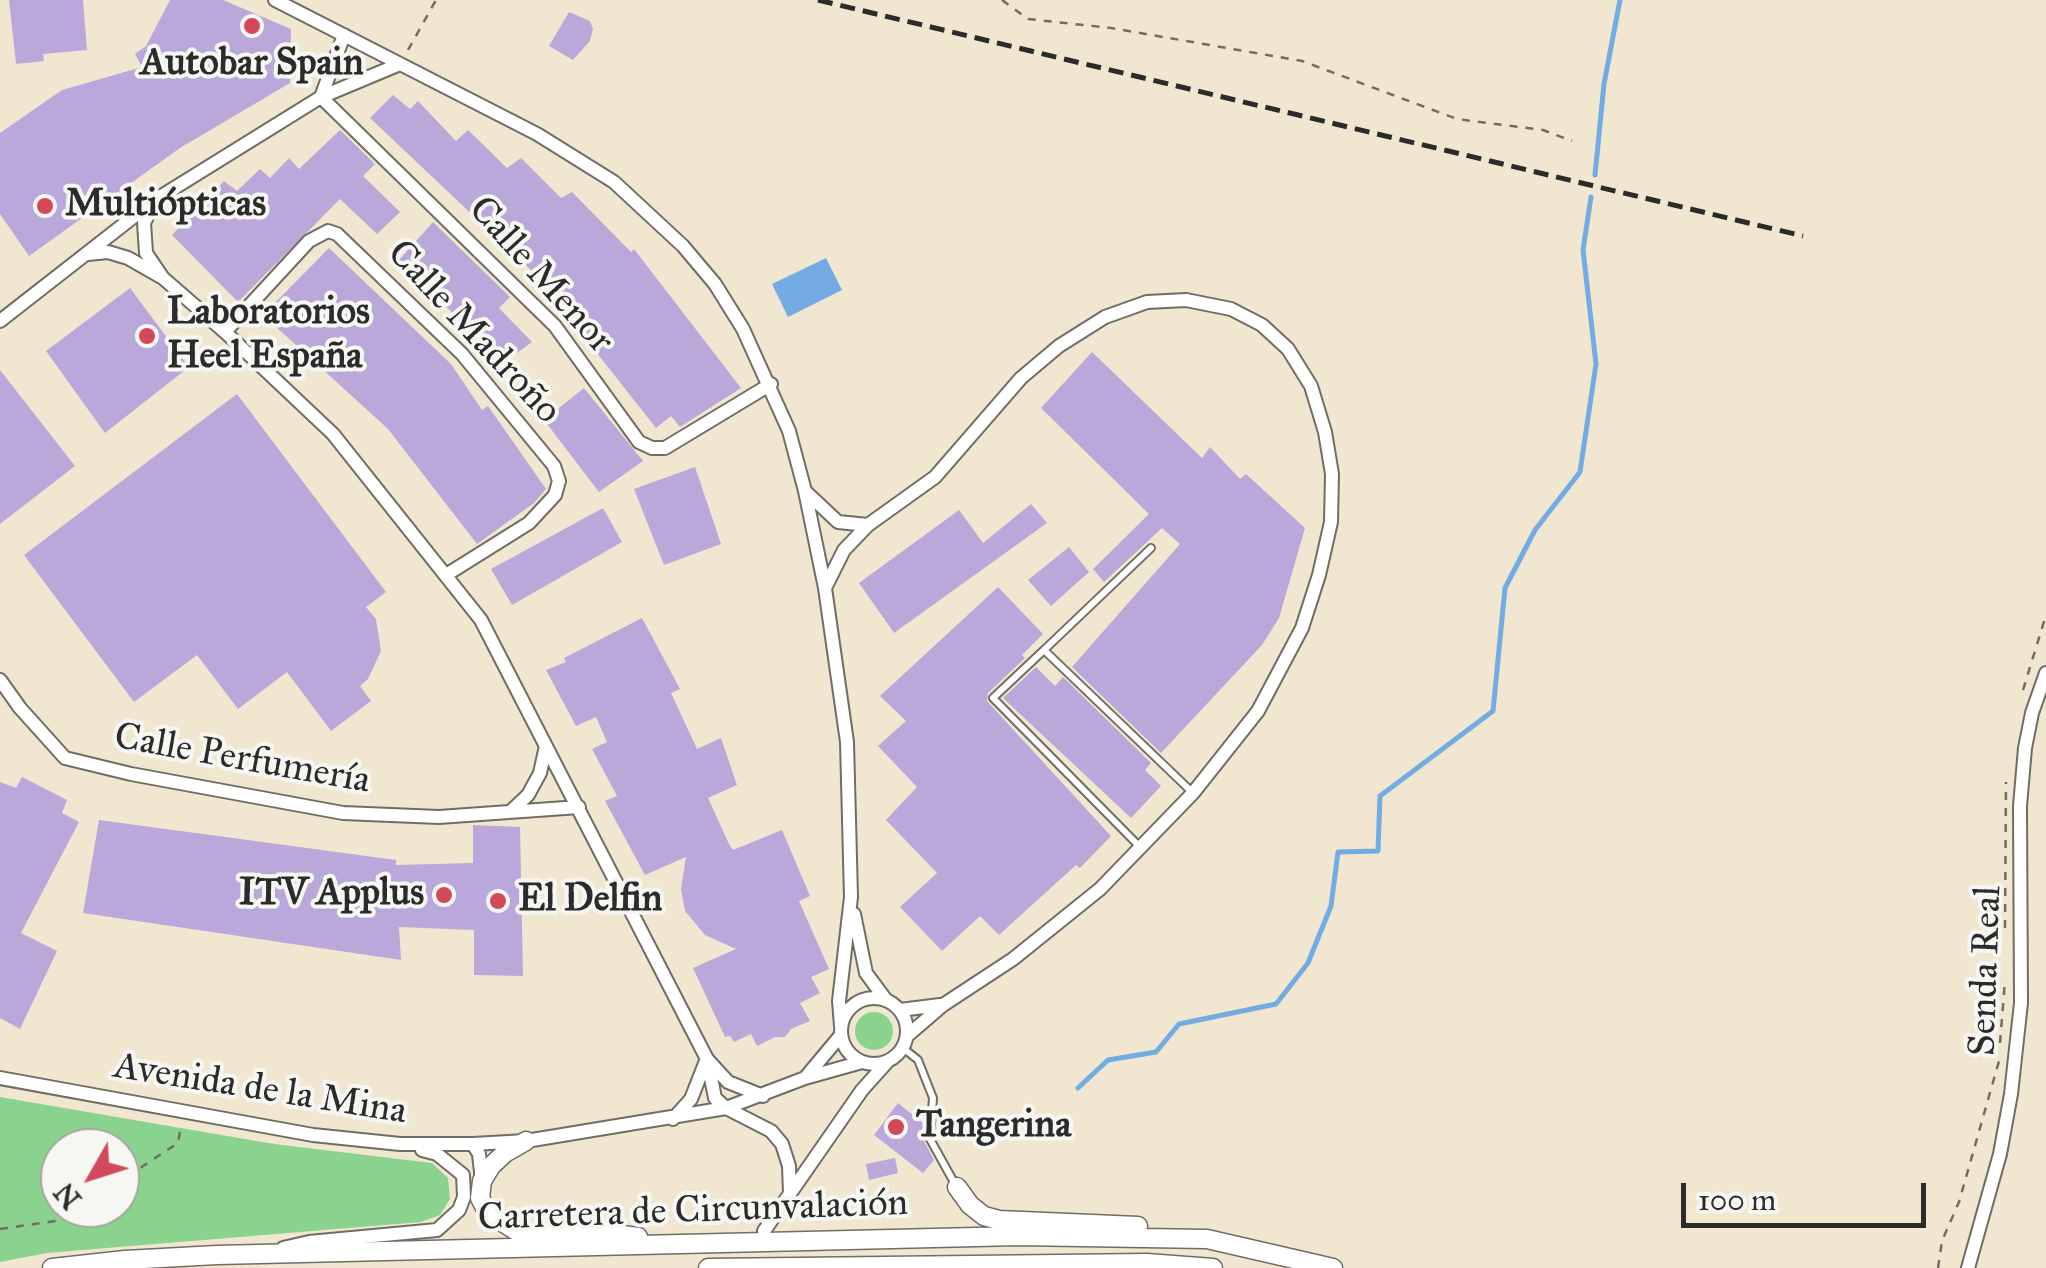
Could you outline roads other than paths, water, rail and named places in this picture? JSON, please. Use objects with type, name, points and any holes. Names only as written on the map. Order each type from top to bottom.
[{"type":"main road","points":[[526,1140],[491,1166],[482,1181],[480,1198],[488,1213],[522,1234],[614,1234],[693,1245]]},
{"type":"main road","points":[[956,1187],[984,1216],[1000,1220],[1143,1226],[1208,1239]]},
{"type":"main road","name":"Carretera de Circunvalación","points":[[52,1268],[125,1260],[1018,1236],[1208,1239],[1334,1268]]},
{"type":"main road","points":[[1105,1268],[1148,1263]]},
{"type":"main road","name":"Carretera de Circunvalación","points":[[708,1268],[1148,1263],[1213,1268]]},
{"type":"street","points":[[275,0],[577,157],[649,212],[715,284],[743,329],[789,431],[804,491],[824,588],[846,742],[851,897],[839,1001],[841,1030],[848,1051],[864,1062],[888,1061]]},
{"type":"street","points":[[322,96],[344,35]]},
{"type":"street","points":[[0,321],[155,200],[322,96],[400,64]]},
{"type":"street","name":"Calle Menor","points":[[322,96],[555,326],[640,442],[652,448],[665,448],[770,384]]},
{"type":"street","points":[[155,200],[144,223],[146,252],[163,278]]},
{"type":"street","name":"Calle Madroño","points":[[226,332],[309,241],[328,231],[337,234],[462,354],[554,466],[559,481],[555,496],[529,523],[446,574]]},
{"type":"street","points":[[85,254],[108,252],[128,258],[163,278],[226,332],[333,434],[481,620],[707,1059],[716,1098],[726,1108],[771,1131],[782,1144],[789,1166],[790,1192]]},
{"type":"street","points":[[764,1231],[862,1090],[905,1042],[943,1005],[1014,959],[1100,889],[1193,793],[1258,711],[1302,628],[1331,522],[1332,474],[1326,432],[1311,386],[1288,349],[1262,324],[1231,309],[1186,300],[1147,302],[1105,317],[1059,346],[1021,378],[935,477],[868,525],[844,550],[824,588]]},
{"type":"street","points":[[804,491],[838,522],[868,525]]},
{"type":"street","name":"Senda Real","points":[[1968,1268],[2000,1154],[2015,1064],[2021,1003],[2020,806],[2032,713],[2046,672]]},
{"type":"street","name":"Calle Perfumería","points":[[0,680],[65,758],[342,813],[439,817],[579,807]]},
{"type":"street","points":[[510,812],[528,794],[540,773],[546,745]]},
{"type":"street","points":[[851,897],[866,974],[886,1000],[900,1010],[907,1026],[905,1042]]},
{"type":"street","points":[[841,1030],[844,1016],[857,1002],[877,997],[886,1000]]},
{"type":"street","points":[[900,1010],[943,1005]]},
{"type":"street","name":"Avenida de la Mina","points":[[804,1078],[841,1030]]},
{"type":"street","points":[[707,1059],[728,1082],[763,1096]]},
{"type":"street","points":[[673,1119],[691,1099],[707,1059]]},
{"type":"street","points":[[862,1090],[864,1062]]},
{"type":"street","name":"Avenida de la Mina","points":[[0,1078],[314,1135],[400,1144],[473,1144],[526,1140],[726,1108],[804,1078],[864,1062]]},
{"type":"street","points":[[726,1108],[728,1082]]},
{"type":"street","points":[[400,1144],[437,1154],[463,1176]]},
{"type":"street","points":[[247,1256],[308,1242],[437,1230],[459,1210],[464,1197],[463,1176],[473,1144]]},
{"type":"street","points":[[473,1144],[479,1154],[482,1181]]},
{"type":"lane","points":[[1141,848],[993,698],[1151,548]]},
{"type":"lane","points":[[1044,650],[1193,793]]},
{"type":"lane","points":[[905,1042],[918,1060],[934,1098],[930,1139],[956,1187]]},
{"type":"water","points":[[826,258],[842,290],[788,317],[772,284]]},
{"type":"waterway","points":[[1595,175],[1604,84],[1620,0]]},
{"type":"waterway","points":[[1078,1088],[1108,1060],[1156,1052],[1179,1024],[1276,1004],[1308,963],[1331,906],[1338,852],[1378,851],[1380,796],[1493,711],[1505,588],[1535,530],[1580,472],[1596,364],[1583,250],[1591,197]]},
{"type":"railway","points":[[818,0],[1803,236]]},
{"type":"place","name":"Autobar Spain","points":[[252,26]]},
{"type":"place","name":"Multiópticas","points":[[45,206]]},
{"type":"place","name":"Laboratorios Heel España","points":[[147,336]]},
{"type":"place","name":"ITV Applus","points":[[444,895]]},
{"type":"place","name":"El Delfin","points":[[498,901]]},
{"type":"place","name":"Tangerina","points":[[896,1127]]}]
